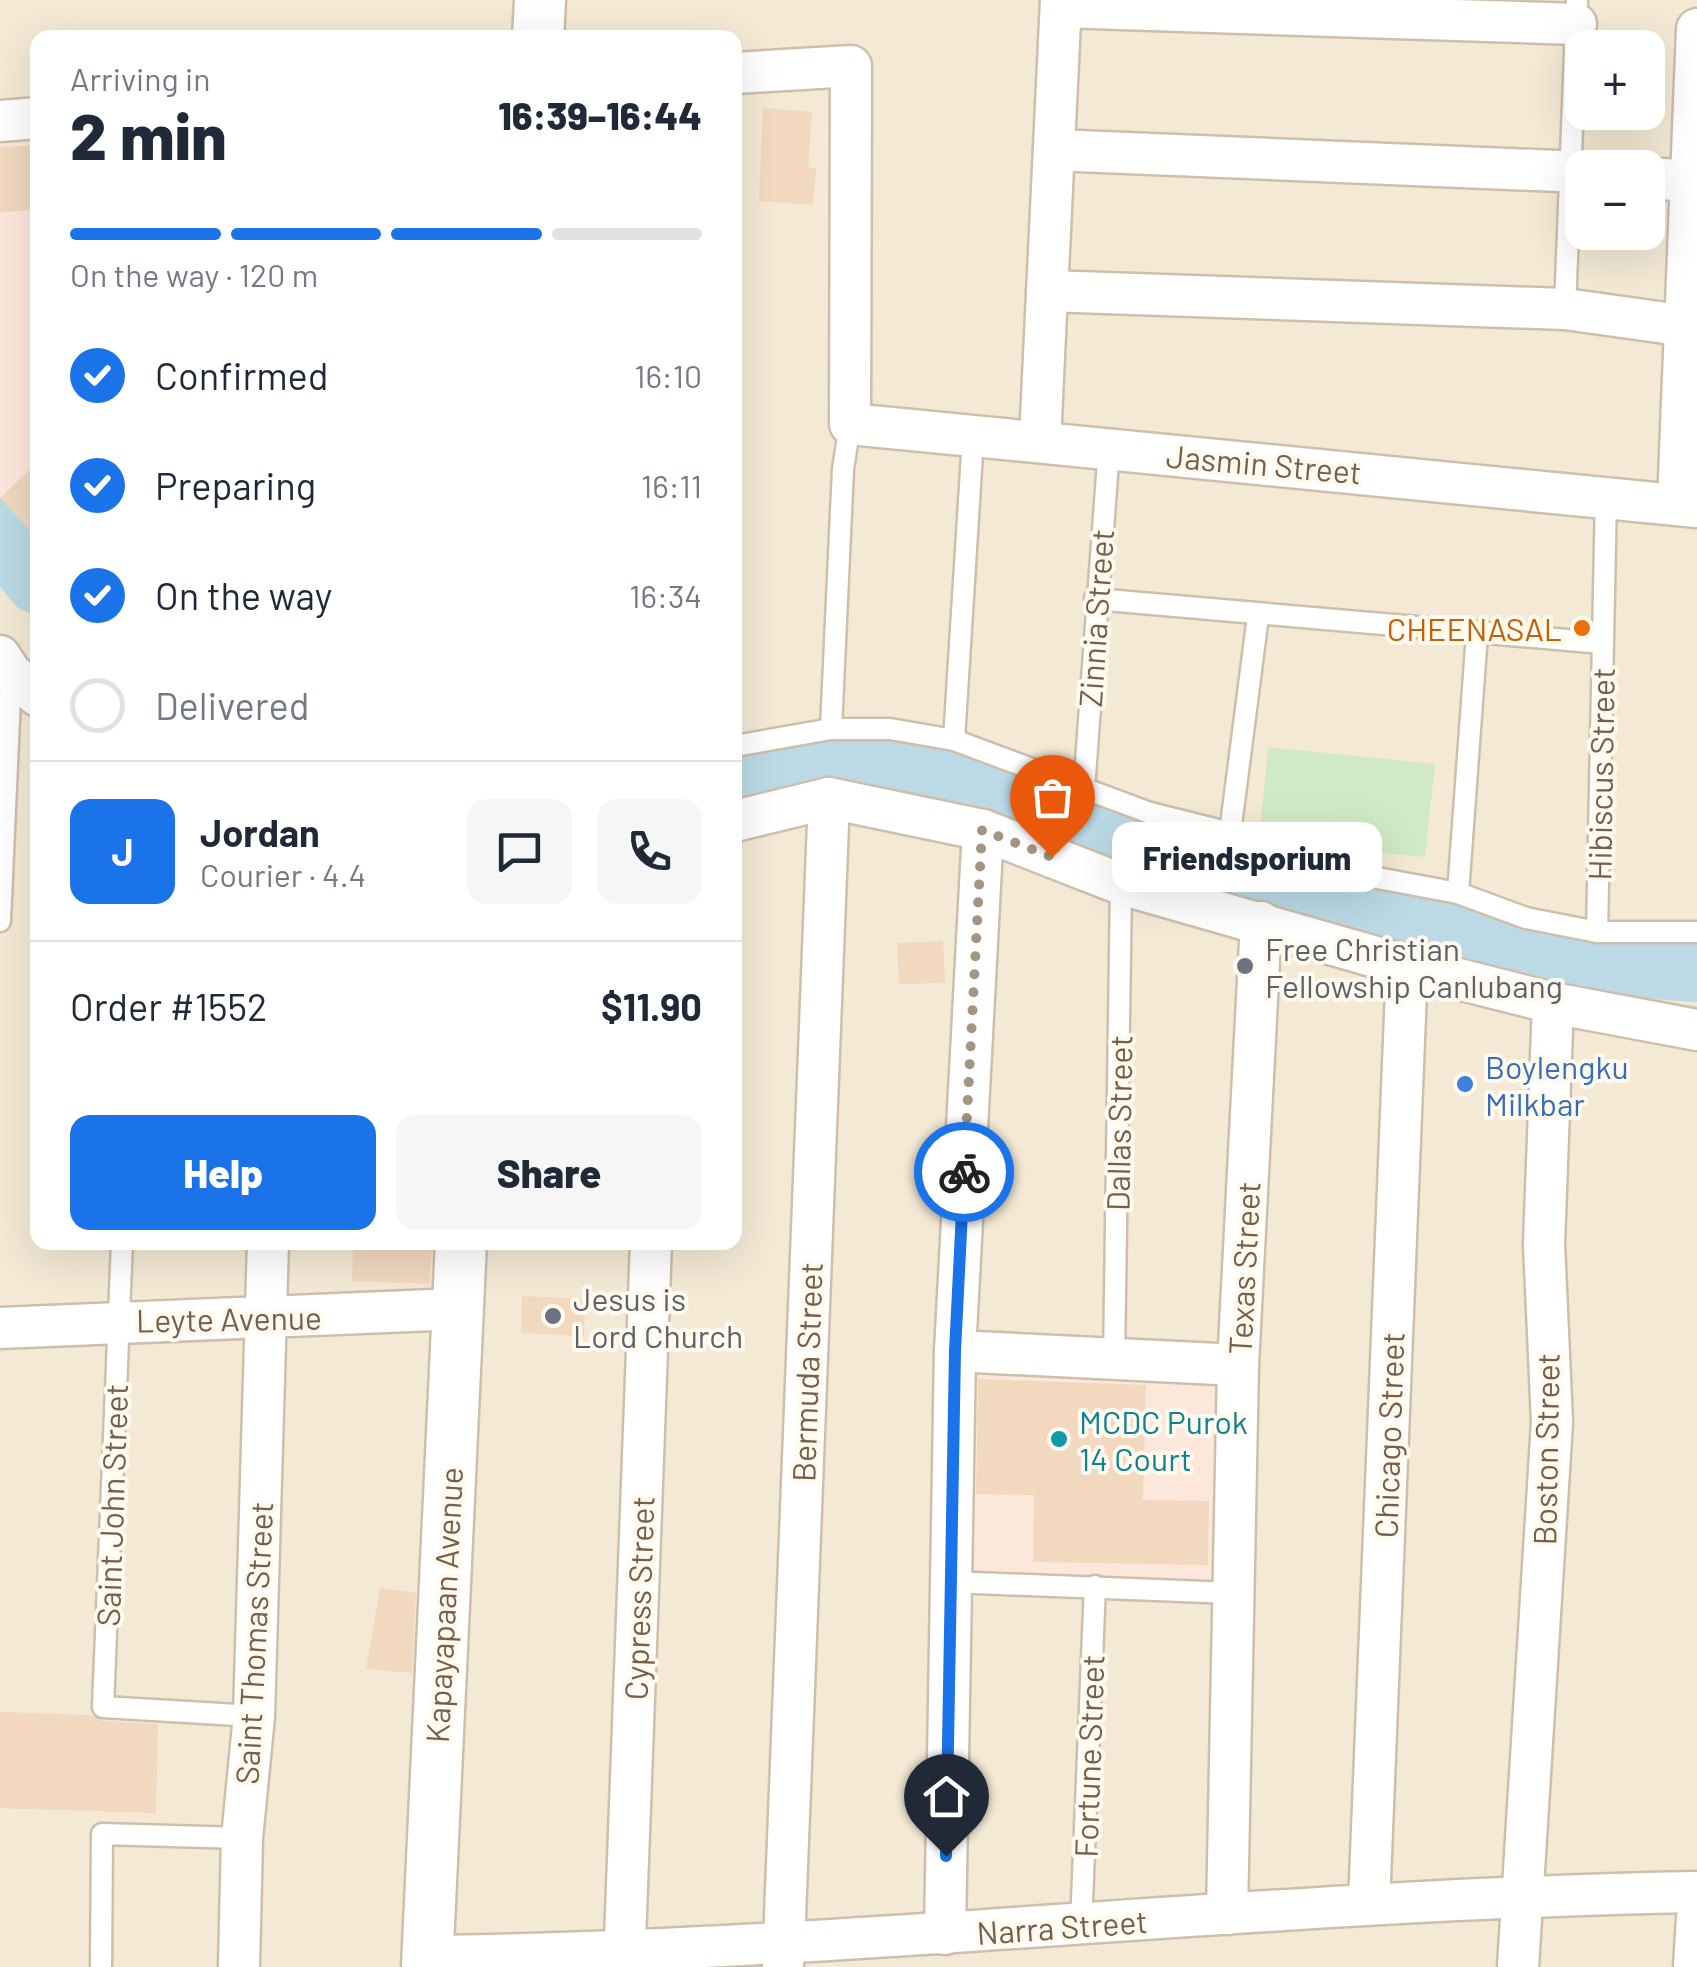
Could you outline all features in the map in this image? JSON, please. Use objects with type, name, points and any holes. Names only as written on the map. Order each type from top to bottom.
[{"type":"street","points":[[538,30],[540,0]]},
{"type":"street","points":[[1040,440],[1061,3],[1577,12]]},
{"type":"street","points":[[1688,505],[1687,326],[1697,29]]},
{"type":"street","points":[[742,73],[852,66],[850,424]]},
{"type":"street","points":[[0,120],[30,118]]},
{"type":"street","points":[[1054,150],[1565,172]]},
{"type":"street","points":[[1665,179],[1690,181]]},
{"type":"street","points":[[1047,291],[1565,308],[1687,326]]},
{"type":"street","name":"Jasmin Street","points":[[850,424],[1688,505]]},
{"type":"street","points":[[742,819],[829,798],[982,830],[1121,884],[1407,966],[1552,1003],[1697,1030]]},
{"type":"street","name":"Bermuda Street","points":[[783,1956],[829,798]]},
{"type":"street","points":[[944,1934],[955,1351],[982,830]]},
{"type":"street","name":"Texas Street","points":[[1227,1914],[1238,1364],[1261,922]]},
{"type":"street","name":"Chicago Street","points":[[1369,1904],[1407,966]]},
{"type":"street","name":"Boston Street","points":[[1518,1967],[1552,1422],[1544,1244],[1552,1003]]},
{"type":"street","name":"Saint Thomas Street","points":[[239,1967],[242,1838],[254,1716],[268,1250]]},
{"type":"street","name":"Kapayapaan Avenue","points":[[427,1961],[461,1250]]},
{"type":"street","name":"Cypress Street","points":[[624,1960],[651,1250]]},
{"type":"street","name":"Leyte Avenue","points":[[0,1328],[118,1321],[266,1320],[457,1309]]},
{"type":"street","points":[[955,1351],[1114,1362],[1238,1364]]},
{"type":"street","name":"Narra Street","points":[[427,1961],[783,1956],[944,1934],[1369,1904],[1520,1895],[1697,1892]]},
{"type":"street","points":[[1694,1967],[1697,1918]]},
{"type":"lane","points":[[1576,150],[1577,12]]},
{"type":"lane","points":[[1565,308],[1570,250]]},
{"type":"lane","points":[[831,729],[843,469],[850,424]]},
{"type":"lane","points":[[954,740],[973,438]]},
{"type":"lane","name":"Zinnia Street","points":[[1084,789],[1109,448]]},
{"type":"lane","name":"Hibiscus Street","points":[[1597,932],[1606,496]]},
{"type":"lane","points":[[1095,599],[1602,643]]},
{"type":"lane","points":[[1230,833],[1258,616]]},
{"type":"lane","points":[[1458,894],[1476,634]]},
{"type":"lane","points":[[0,921],[16,675]]},
{"type":"lane","points":[[742,745],[831,729],[890,729],[954,740],[1150,813],[1230,833],[1329,869],[1458,894],[1526,918],[1597,932],[1697,932]]},
{"type":"lane","name":"Dallas Street","points":[[1114,1362],[1121,884]]},
{"type":"lane","name":"Saint John Street","points":[[122,1250],[103,1707],[254,1716]]},
{"type":"lane","points":[[950,1582],[1232,1592]]},
{"type":"lane","name":"Fortune Street","points":[[1082,1925],[1095,1586]]},
{"type":"lane","points":[[101,1967],[102,1834],[242,1838]]},
{"type":"shaded area","points":[[0,0],[1697,0],[1697,1967],[0,1967]]},
{"type":"shaded area","points":[[30,138],[30,547],[0,506],[0,140]]},
{"type":"shaded area","points":[[974,1367],[1226,1377],[1219,1586],[967,1576]]},
{"type":"green space","points":[[0,506],[30,547],[30,600],[0,552]]},
{"type":"green space","points":[[1268,747],[1435,764],[1425,857],[1259,841]]},
{"type":"building","points":[[763,108],[812,112],[808,167],[816,168],[813,205],[759,201]]},
{"type":"building","points":[[30,145],[30,210],[0,212],[0,147]]},
{"type":"building","points":[[30,470],[30,531],[0,498]]},
{"type":"building","points":[[943,941],[945,983],[899,984],[897,943]]},
{"type":"building","points":[[353,1250],[432,1250],[430,1284],[352,1281]]},
{"type":"building","name":"Jesus is Lord Church","points":[[522,1296],[585,1299],[584,1336],[521,1333]]},
{"type":"building","name":"MCDC Purok 14 Court","points":[[978,1379],[1146,1385],[1143,1500],[1209,1501],[1208,1565],[1033,1562],[1034,1495],[976,1494]]},
{"type":"building","points":[[380,1588],[416,1593],[412,1673],[366,1669]]},
{"type":"building","points":[[0,1712],[92,1715],[102,1721],[158,1724],[156,1813],[0,1808]]},
{"type":"waterway","points":[[0,531],[30,570]]},
{"type":"waterway","points":[[742,777],[852,765],[985,785],[1095,829],[1561,958],[1697,968]]},
{"type":"way so far","points":[[964,1172],[982,830],[1052,857]]},
{"type":"place","name":"CHEENASAL","points":[[1582,628]]},
{"type":"place","name":"Friendsporium","points":[[1052,857]]},
{"type":"place","name":"Free Christian Fellowship Canlubang","points":[[1245,966]]},
{"type":"place","name":"Boylengku Milkbar","points":[[1465,1084]]},
{"type":"place","name":"Jesus is Lord Church","points":[[553,1316]]},
{"type":"place","name":"MCDC Purok 14 Court","points":[[1059,1439]]},
{"type":"route","points":[[946,1856],[955,1351],[964,1172]]}]
